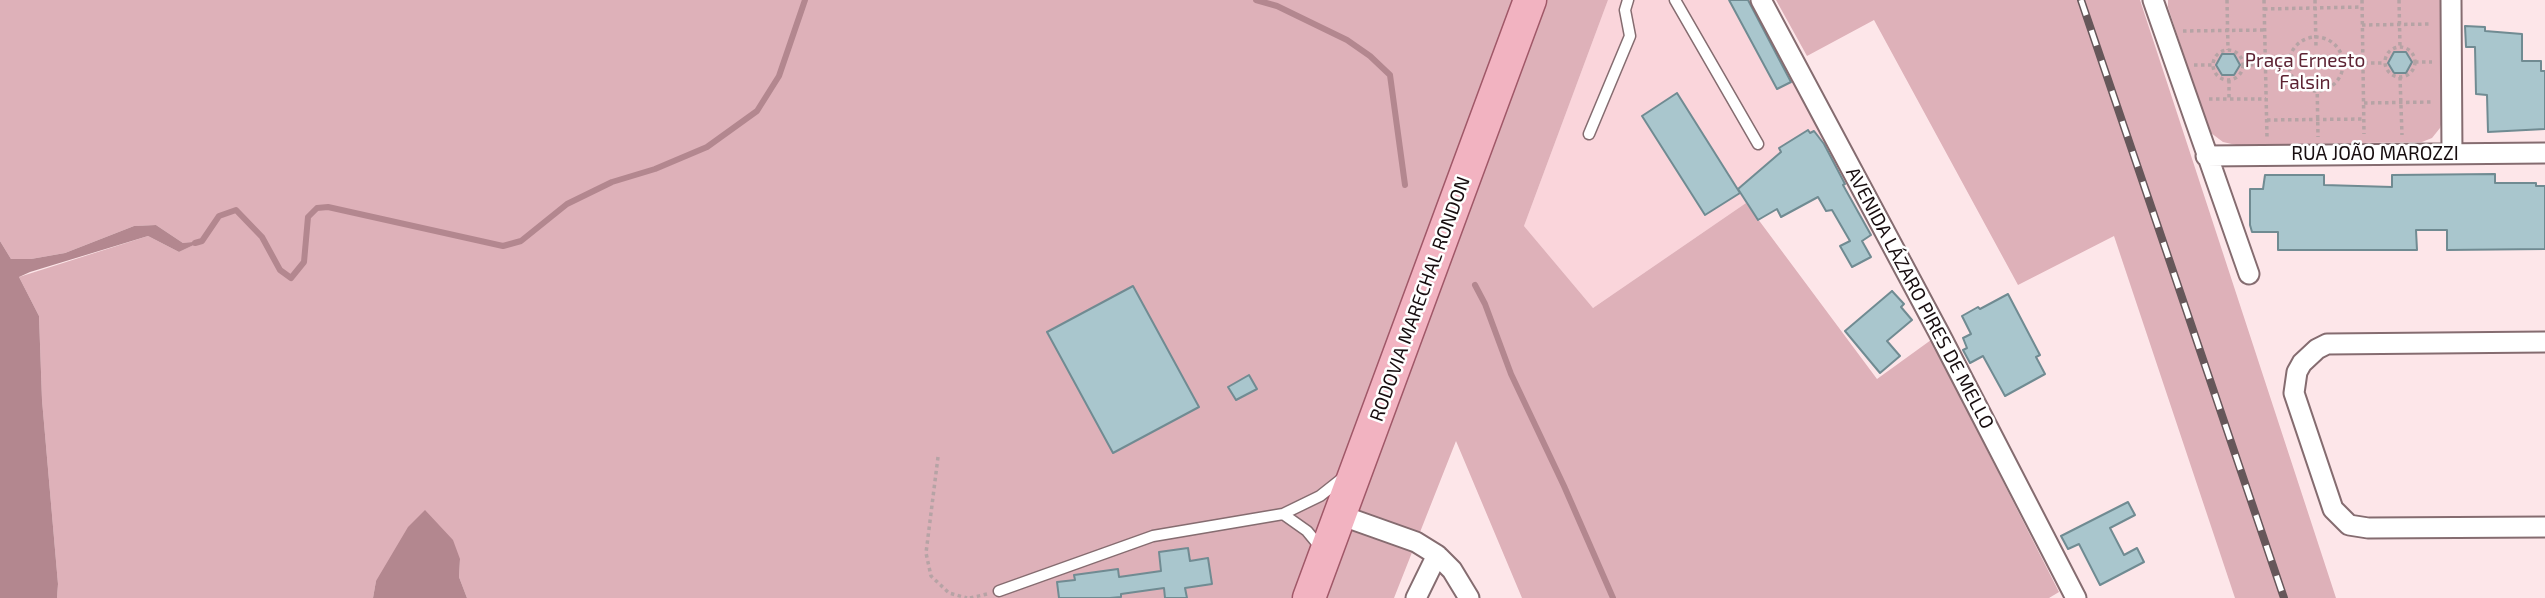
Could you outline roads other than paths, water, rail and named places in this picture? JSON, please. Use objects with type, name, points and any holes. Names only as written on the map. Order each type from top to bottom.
[{"type":"main road","name":"RODOVIA MARECHAL RONDON","points":[[1309,598],[1530,0]]},
{"type":"street","name":"AVENIDA LÁZARO PIRES DE MELLO","points":[[1761,0],[1939,333],[2076,598]]},
{"type":"street","points":[[2153,0],[2249,274]]},
{"type":"street","points":[[2451,0],[2452,154]]},
{"type":"street","name":"RUA JOÃO MAROZZI","points":[[2206,156],[2545,153]]},
{"type":"street","points":[[2545,342],[2327,345],[2317,349],[2302,363],[2297,372],[2294,393],[2333,509],[2342,521],[2368,528],[2545,527]]},
{"type":"street","points":[[1340,515],[1416,542],[1437,555],[1452,570],[1469,598]]},
{"type":"street","points":[[1416,598],[1437,555]]},
{"type":"lane","points":[[1589,134],[1630,36],[1625,10],[1628,0]]},
{"type":"lane","points":[[1675,0],[1758,144]]},
{"type":"lane","points":[[999,592],[1153,536],[1283,513],[1321,496],[1359,465]]},
{"type":"lane","points":[[1283,513],[1307,530],[1325,554]]},
{"type":"waterway","points":[[195,243],[202,241],[219,216],[236,210],[262,237],[280,270],[291,278],[304,262],[308,217],[317,208],[328,207],[503,246],[521,241],[567,204],[612,182],[655,169],[707,147],[757,111],[779,76],[805,0]]},
{"type":"waterway","points":[[1256,0],[1277,6],[1347,40],[1370,56],[1390,75],[1405,185]]},
{"type":"waterway","points":[[1475,285],[1485,304],[1511,374],[1613,598]]},
{"type":"railway","points":[[2081,0],[2284,598]]},
{"type":"park label","name":"Praça Ernesto Falsin","points":[[2305,72]]}]
